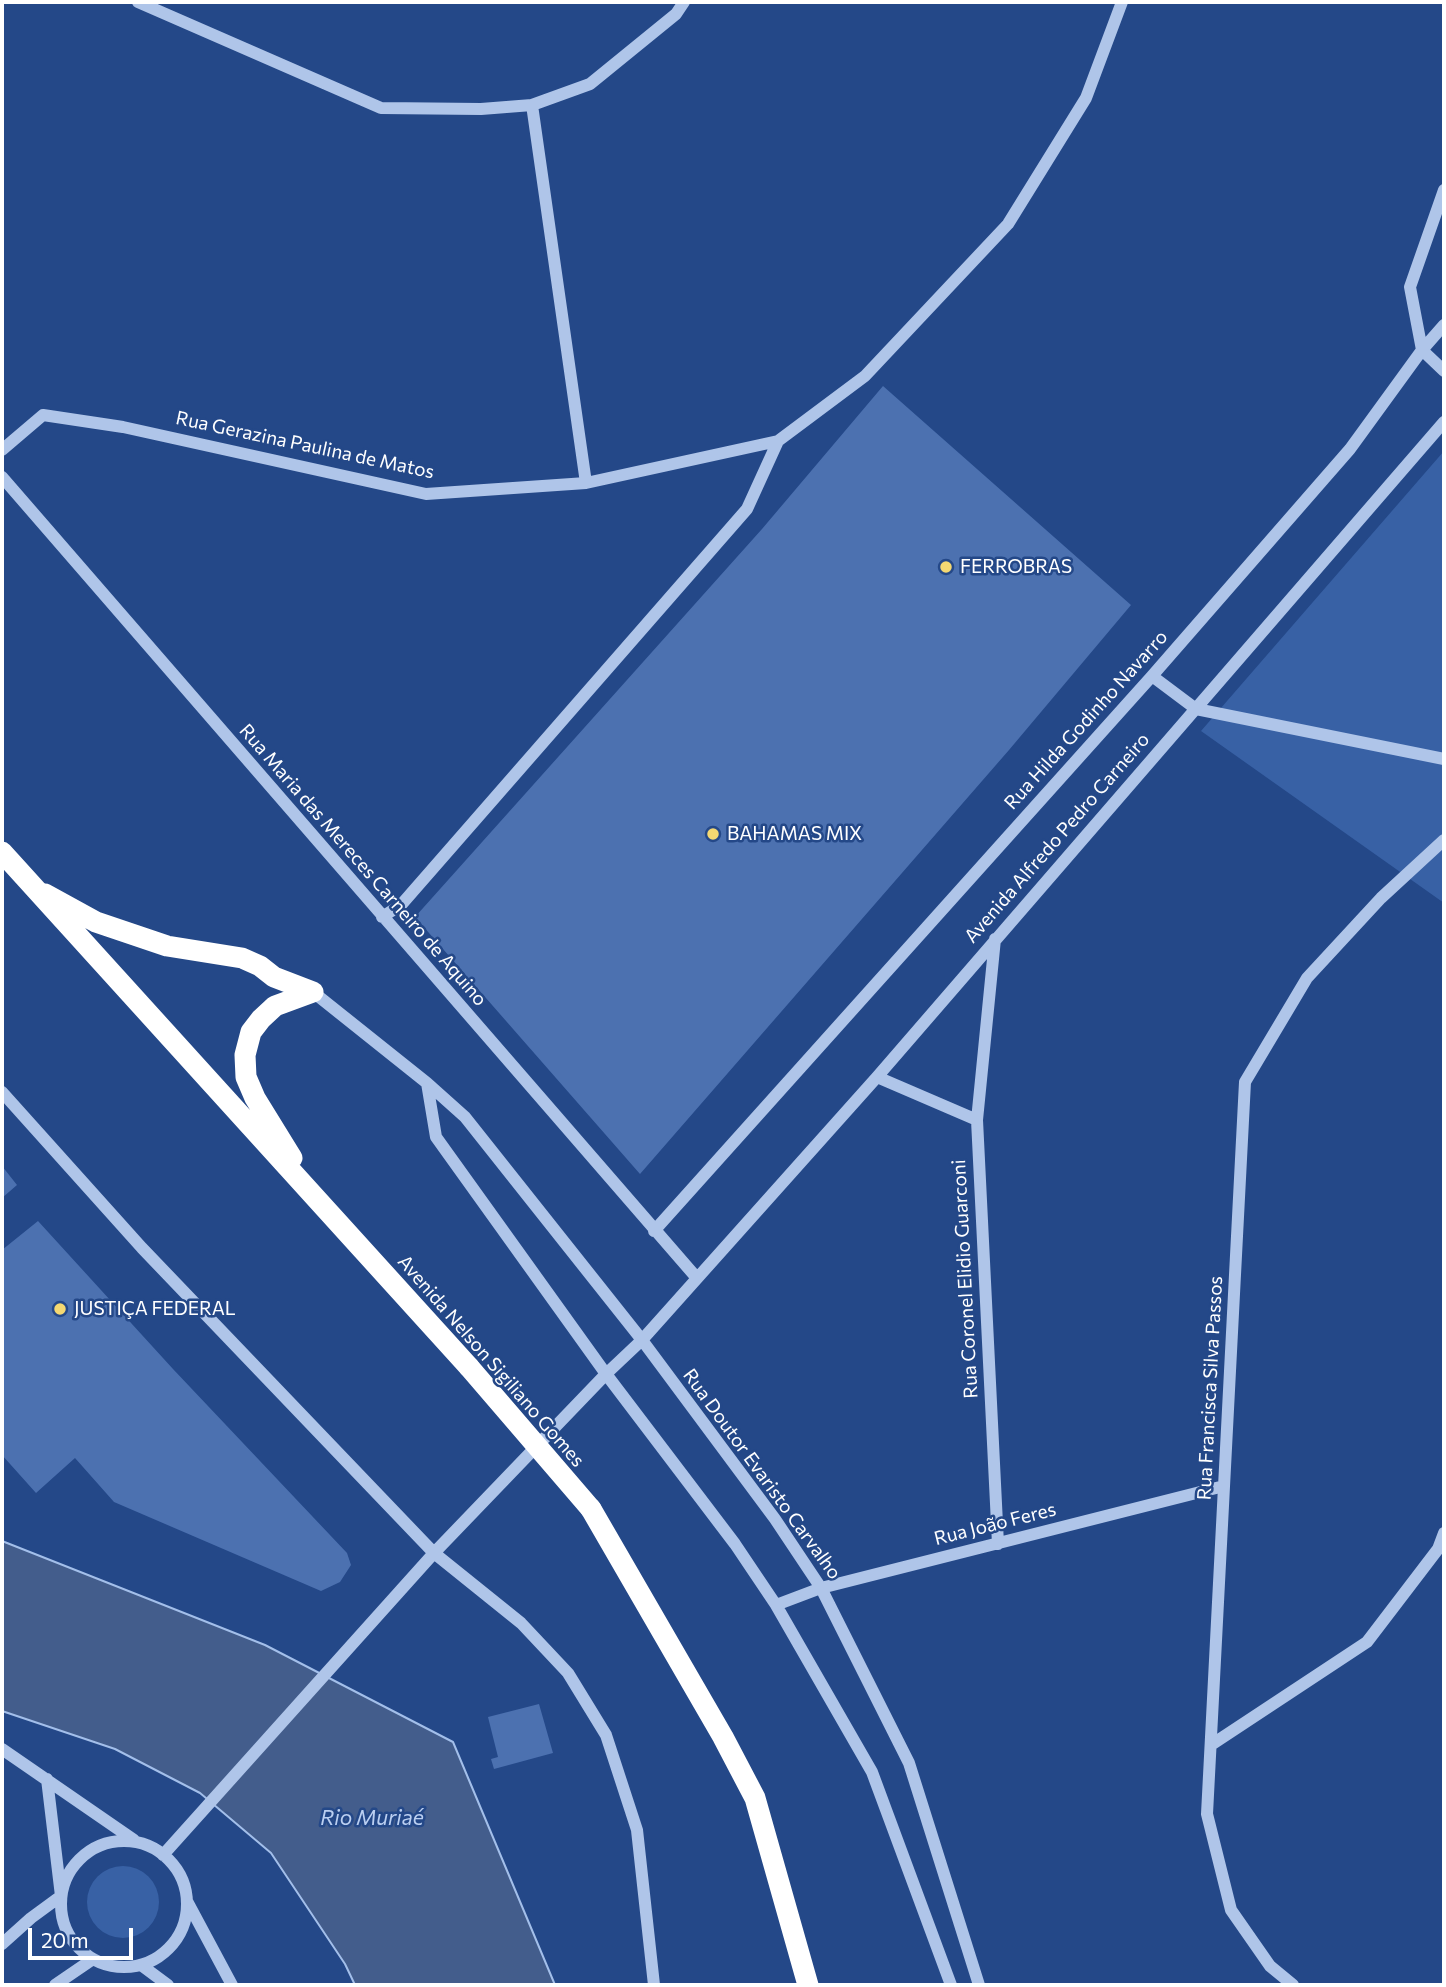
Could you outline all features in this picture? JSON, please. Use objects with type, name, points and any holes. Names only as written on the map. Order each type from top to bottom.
[{"type":"highway","name":"Avenida Nelson Sigiliano Gomes","points":[[2,852],[320,1201],[590,1509],[723,1737],[755,1798],[808,1985]]},
{"type":"highway","points":[[31,886],[96,922],[167,946],[242,958],[260,966],[274,977],[313,992]]},
{"type":"highway","points":[[313,992],[275,1006],[251,1032],[245,1055],[246,1077],[255,1098],[320,1201]]},
{"type":"street","points":[[138,2],[381,108],[481,109],[533,105],[590,84],[676,14],[684,2]]},
{"type":"street","points":[[382,917],[401,905],[747,509],[778,441],[865,376],[1008,224],[1086,98],[1122,2]]},
{"type":"street","points":[[533,105],[586,483]]},
{"type":"street","points":[[1444,190],[1410,287],[1422,350],[1444,371]]},
{"type":"street","points":[[1422,350],[1444,325]]},
{"type":"street","name":"Rua Hilda Godinho Navarro","points":[[654,1231],[1152,676],[1350,449],[1422,350]]},
{"type":"street","name":"Rua Gerazina Paulina de Matos","points":[[2,450],[43,415],[123,427],[426,494],[586,483],[778,441]]},
{"type":"street","name":"Avenida Alfredo Pedro Carneiro","points":[[163,1855],[435,1553],[606,1374],[642,1340],[877,1077],[1444,422]]},
{"type":"street","name":"Rua Maria das Mereces Carneiro de Aquino","points":[[2,477],[696,1277]]},
{"type":"street","points":[[1152,676],[1196,709],[1444,759]]},
{"type":"street","name":"Rua Francisca Silva Passos","points":[[1293,1985],[1270,1966],[1231,1910],[1208,1814],[1245,1082],[1307,978],[1381,898],[1444,840]]},
{"type":"street","name":"Rua Coronel Elidio Guarconi","points":[[995,939],[977,1120],[998,1544]]},
{"type":"street","name":"Rua Doutor Evaristo Carvalho","points":[[313,992],[427,1083],[465,1117],[642,1340],[775,1519],[821,1588],[909,1763],[979,1985]]},
{"type":"street","points":[[877,1077],[977,1120]]},
{"type":"street","points":[[427,1083],[436,1137],[606,1374],[735,1544],[776,1605],[872,1772],[951,1985]]},
{"type":"street","points":[[2,1092],[142,1248],[435,1553],[521,1623],[568,1673],[606,1735],[637,1830],[654,1985]]},
{"type":"street","name":"Rua João Feres","points":[[776,1605],[821,1588],[1224,1486]]},
{"type":"street","points":[[1211,1745],[1367,1642],[1438,1549],[1444,1533]]},
{"type":"street","points":[[2,1749],[136,1842]]},
{"type":"street","points":[[47,1779],[62,1916],[69,1935],[82,1951],[93,1959],[121,1967],[141,1965],[161,1956],[175,1941],[184,1922],[187,1901]]},
{"type":"street","points":[[2,1944],[61,1896],[66,1877],[79,1859],[95,1847],[116,1840],[136,1842],[156,1849],[172,1863],[183,1881],[187,1901],[232,1985]]},
{"type":"street","points":[[55,1985],[93,1959]]},
{"type":"street","points":[[141,1965],[168,1985]]},
{"type":"shaded area","points":[[1444,451],[1444,903],[1201,731]]},
{"type":"shaded area","points":[[130,1866],[149,1876],[157,1888],[157,1916],[149,1928],[137,1936],[116,1938],[97,1928],[89,1916],[87,1895],[97,1876],[109,1868]]},
{"type":"water","name":"Rio Muriaé","points":[[2,1541],[265,1645],[453,1742],[555,1985],[355,1985],[345,1964],[271,1853],[200,1793],[115,1749],[2,1711]]},
{"type":"building","name":"BAHAMAS MIX","points":[[883,386],[1131,605],[1009,750],[640,1174],[415,917],[762,529]]},
{"type":"building","points":[[2,1166],[17,1185],[2,1198]]},
{"type":"building","points":[[38,1221],[347,1553],[351,1565],[340,1582],[321,1591],[114,1502],[75,1458],[36,1493],[2,1455],[2,1250]]},
{"type":"building","points":[[539,1704],[553,1753],[494,1769],[491,1759],[498,1757],[488,1717]]},
{"type":"place","name":"FERROBRAS","points":[[946,567]]},
{"type":"place","name":"BAHAMAS MIX","points":[[713,834]]},
{"type":"place","name":"JUSTIÇA FEDERAL","points":[[60,1309]]}]
